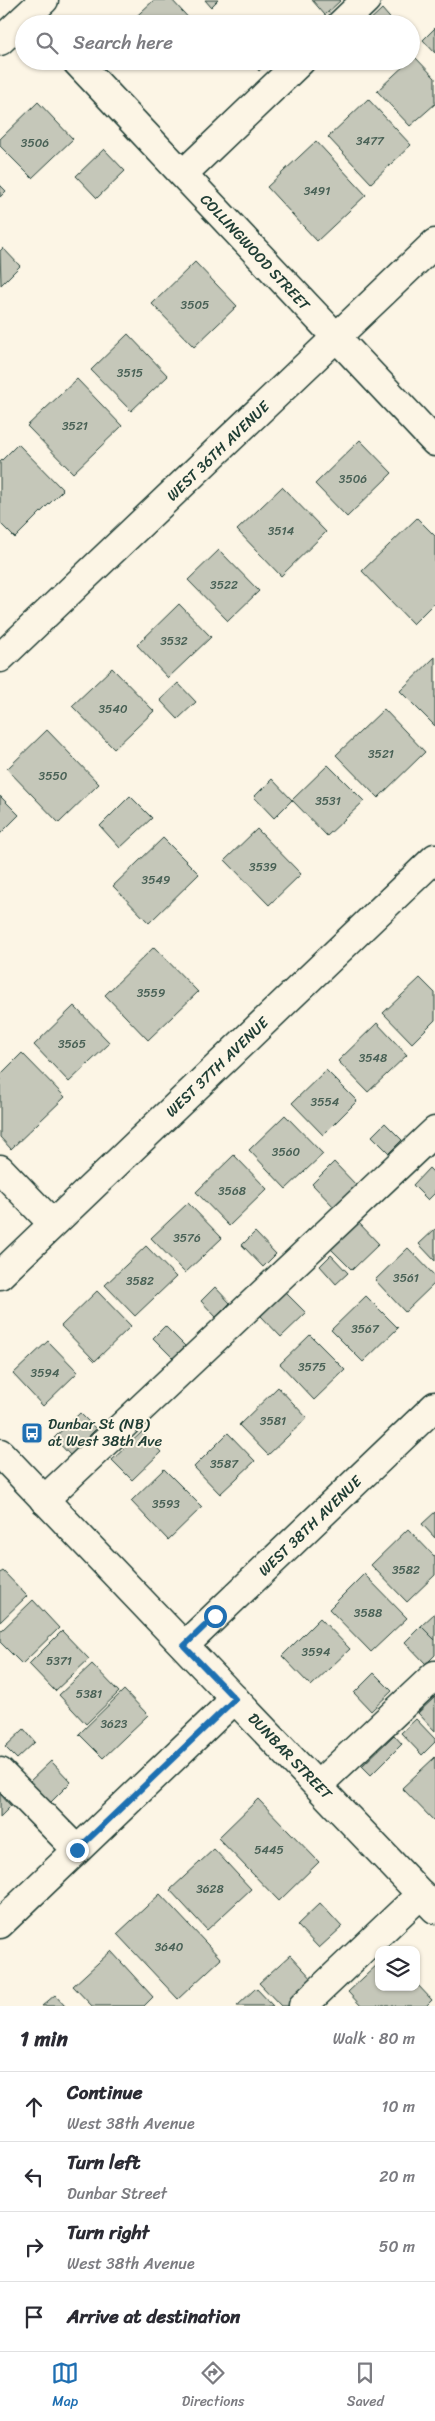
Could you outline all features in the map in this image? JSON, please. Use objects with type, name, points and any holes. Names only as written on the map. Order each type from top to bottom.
[{"type":"street","points":[[350,15],[366,0]]},
{"type":"street","points":[[0,41],[15,26]]},
{"type":"street","name":"COLLINGWOOD STREET","points":[[85,70],[435,442]]},
{"type":"street","points":[[183,174],[292,70]]},
{"type":"street","name":"WEST 36TH AVENUE","points":[[0,658],[435,243]]},
{"type":"street","name":"WEST 37TH AVENUE","points":[[0,1275],[435,858]]},
{"type":"street","points":[[44,1500],[435,1131]]},
{"type":"street","points":[[0,1168],[53,1224]]},
{"type":"street","name":"WEST 38TH AVENUE","points":[[184,1646],[435,1406]]},
{"type":"street","name":"DUNBAR STREET","points":[[0,1453],[428,1901]]},
{"type":"street","points":[[318,1784],[435,1674]]},
{"type":"street","points":[[0,1924],[235,1699]]},
{"type":"street","points":[[0,1772],[77,1850]]},
{"type":"street","points":[[303,2006],[428,1901]]},
{"type":"building","points":[[154,0],[172,0],[186,15],[138,15]]},
{"type":"building","points":[[205,0],[218,0],[211,7]]},
{"type":"building","points":[[312,0],[341,0],[325,15]]},
{"type":"building","points":[[382,9],[387,15],[376,15]]},
{"type":"building","points":[[435,28],[435,53],[423,40]]},
{"type":"building","points":[[420,62],[435,78],[435,104],[410,126],[377,91],[399,70],[420,70]]},
{"type":"building","points":[[368,99],[411,145],[371,183],[328,137]]},
{"type":"building","points":[[38,102],[73,139],[32,178],[0,146],[0,139]]},
{"type":"building","points":[[316,141],[366,195],[317,241],[267,187]]},
{"type":"building","points":[[104,149],[125,171],[97,198],[76,176]]},
{"type":"building","points":[[0,185],[6,191],[0,197]]},
{"type":"building","points":[[3,248],[20,266],[1,285],[0,251]]},
{"type":"building","points":[[195,262],[237,306],[194,347],[152,304]]},
{"type":"building","points":[[128,334],[168,376],[131,411],[91,370]]},
{"type":"building","points":[[77,379],[122,426],[73,473],[27,426]]},
{"type":"building","points":[[360,440],[392,473],[347,517],[315,484]]},
{"type":"building","points":[[18,444],[63,490],[15,538],[0,523],[0,462]]},
{"type":"building","points":[[282,487],[326,532],[281,576],[237,530]]},
{"type":"building","points":[[417,518],[435,536],[435,602],[413,624],[362,571]]},
{"type":"building","points":[[219,550],[259,591],[228,621],[188,580]]},
{"type":"building","points":[[179,604],[211,637],[168,678],[137,645]]},
{"type":"building","points":[[435,657],[435,726],[400,691]]},
{"type":"building","points":[[112,668],[154,711],[114,749],[72,706]]},
{"type":"building","points":[[178,683],[196,702],[178,719],[160,700]]},
{"type":"building","points":[[384,709],[425,752],[378,798],[336,755]]},
{"type":"building","points":[[47,730],[99,784],[59,823],[7,769]]},
{"type":"building","points":[[328,765],[364,801],[327,836],[292,800]]},
{"type":"building","points":[[272,779],[292,800],[274,818],[254,797]]},
{"type":"building","points":[[0,796],[19,815],[0,834]]},
{"type":"building","points":[[130,796],[152,818],[120,848],[100,826]]},
{"type":"building","points":[[257,829],[301,874],[269,905],[225,860]]},
{"type":"building","points":[[163,838],[199,874],[149,923],[113,886]]},
{"type":"building","points":[[154,947],[198,992],[148,1040],[105,995]]},
{"type":"building","points":[[420,978],[435,993],[435,1020],[412,1043],[383,1013]]},
{"type":"building","points":[[74,1006],[110,1043],[69,1082],[34,1045]]},
{"type":"building","points":[[377,1023],[407,1055],[368,1092],[338,1061]]},
{"type":"building","points":[[22,1053],[65,1097],[11,1149],[0,1137],[0,1075]]},
{"type":"building","points":[[326,1070],[357,1101],[323,1135],[292,1103]]},
{"type":"building","points":[[285,1115],[323,1154],[286,1189],[249,1150]]},
{"type":"building","points":[[385,1123],[402,1140],[389,1153],[372,1136]]},
{"type":"building","points":[[234,1155],[267,1189],[229,1226],[196,1192]]},
{"type":"building","points":[[334,1162],[358,1187],[335,1208],[312,1184]]},
{"type":"building","points":[[429,1168],[435,1174],[435,1193],[428,1200],[413,1185]]},
{"type":"building","points":[[188,1203],[222,1238],[185,1273],[151,1238]]},
{"type":"building","points":[[358,1222],[379,1244],[352,1270],[331,1249]]},
{"type":"building","points":[[435,1229],[435,1261],[419,1244]]},
{"type":"building","points":[[255,1232],[276,1254],[263,1267],[242,1245]]},
{"type":"building","points":[[146,1246],[176,1277],[135,1316],[105,1285]]},
{"type":"building","points":[[408,1248],[435,1276],[435,1283],[405,1312],[375,1280]]},
{"type":"building","points":[[331,1255],[348,1273],[336,1284],[320,1266]]},
{"type":"building","points":[[215,1287],[230,1303],[216,1317],[201,1301]]},
{"type":"building","points":[[97,1291],[131,1326],[95,1361],[61,1326]]},
{"type":"building","points":[[285,1292],[306,1313],[281,1337],[261,1316]]},
{"type":"building","points":[[366,1296],[398,1328],[363,1362],[331,1330]]},
{"type":"building","points":[[165,1326],[185,1346],[173,1358],[153,1338]]},
{"type":"building","points":[[310,1335],[345,1370],[314,1400],[280,1364]]},
{"type":"building","points":[[48,1341],[78,1372],[43,1406],[13,1374]]},
{"type":"building","points":[[278,1387],[307,1418],[268,1455],[239,1425]]},
{"type":"building","points":[[80,1413],[96,1429],[70,1455],[54,1438]]},
{"type":"building","points":[[142,1432],[161,1452],[132,1480],[112,1460]]},
{"type":"building","points":[[228,1433],[255,1461],[220,1494],[194,1467]]},
{"type":"building","points":[[164,1469],[202,1507],[168,1540],[131,1501]]},
{"type":"building","points":[[435,1512],[435,1538],[422,1524]]},
{"type":"building","points":[[408,1529],[435,1557],[435,1575],[407,1602],[371,1565]]},
{"type":"building","points":[[3,1571],[27,1596],[0,1622],[0,1573]]},
{"type":"building","points":[[364,1574],[407,1618],[371,1652],[329,1609]]},
{"type":"building","points":[[33,1600],[59,1628],[22,1664],[0,1642],[0,1632]]},
{"type":"building","points":[[435,1613],[435,1640],[421,1626]]},
{"type":"building","points":[[320,1618],[350,1649],[311,1686],[282,1656]]},
{"type":"building","points":[[421,1626],[435,1640],[435,1655],[426,1664],[405,1642]]},
{"type":"building","points":[[62,1631],[89,1659],[55,1691],[29,1664]]},
{"type":"building","points":[[92,1664],[119,1692],[86,1724],[59,1695]]},
{"type":"building","points":[[374,1673],[392,1691],[371,1711],[354,1693]]},
{"type":"building","points":[[124,1690],[148,1715],[103,1758],[79,1734]]},
{"type":"building","points":[[435,1697],[435,1731],[418,1713]]},
{"type":"building","points":[[416,1719],[435,1739],[435,1742],[422,1755],[401,1733]]},
{"type":"building","points":[[24,1729],[35,1742],[17,1759],[5,1747]]},
{"type":"building","points":[[394,1735],[402,1744],[371,1775],[362,1766]]},
{"type":"building","points":[[435,1757],[435,1822],[402,1788]]},
{"type":"building","points":[[51,1761],[71,1782],[50,1803],[29,1782]]},
{"type":"building","points":[[0,1794],[11,1806],[0,1817]]},
{"type":"building","points":[[258,1799],[319,1862],[279,1901],[218,1838]]},
{"type":"building","points":[[214,1849],[251,1889],[207,1930],[170,1890]]},
{"type":"building","points":[[160,1894],[221,1959],[178,1999],[117,1934]]},
{"type":"building","points":[[320,1903],[342,1927],[319,1948],[297,1925]]},
{"type":"building","points":[[111,1951],[153,1997],[144,2006],[92,2006],[73,1986]]},
{"type":"building","points":[[290,1955],[315,1982],[289,2006],[281,2006],[259,1983]]},
{"type":"building","points":[[375,1967],[375,1991],[420,1991],[420,1987],[432,2000],[426,2006],[361,2006],[348,1992]]},
{"type":"building","points":[[256,1988],[273,2006],[237,2006]]},
{"type":"building","points":[[55,1995],[65,2006],[42,2006]]},
{"type":"place","name":"Dunbar St (NB) at West 38th Ave","points":[[32,1433]]},
{"type":"route","points":[[77,1850],[235,1699],[184,1646],[215,1616]]}]
